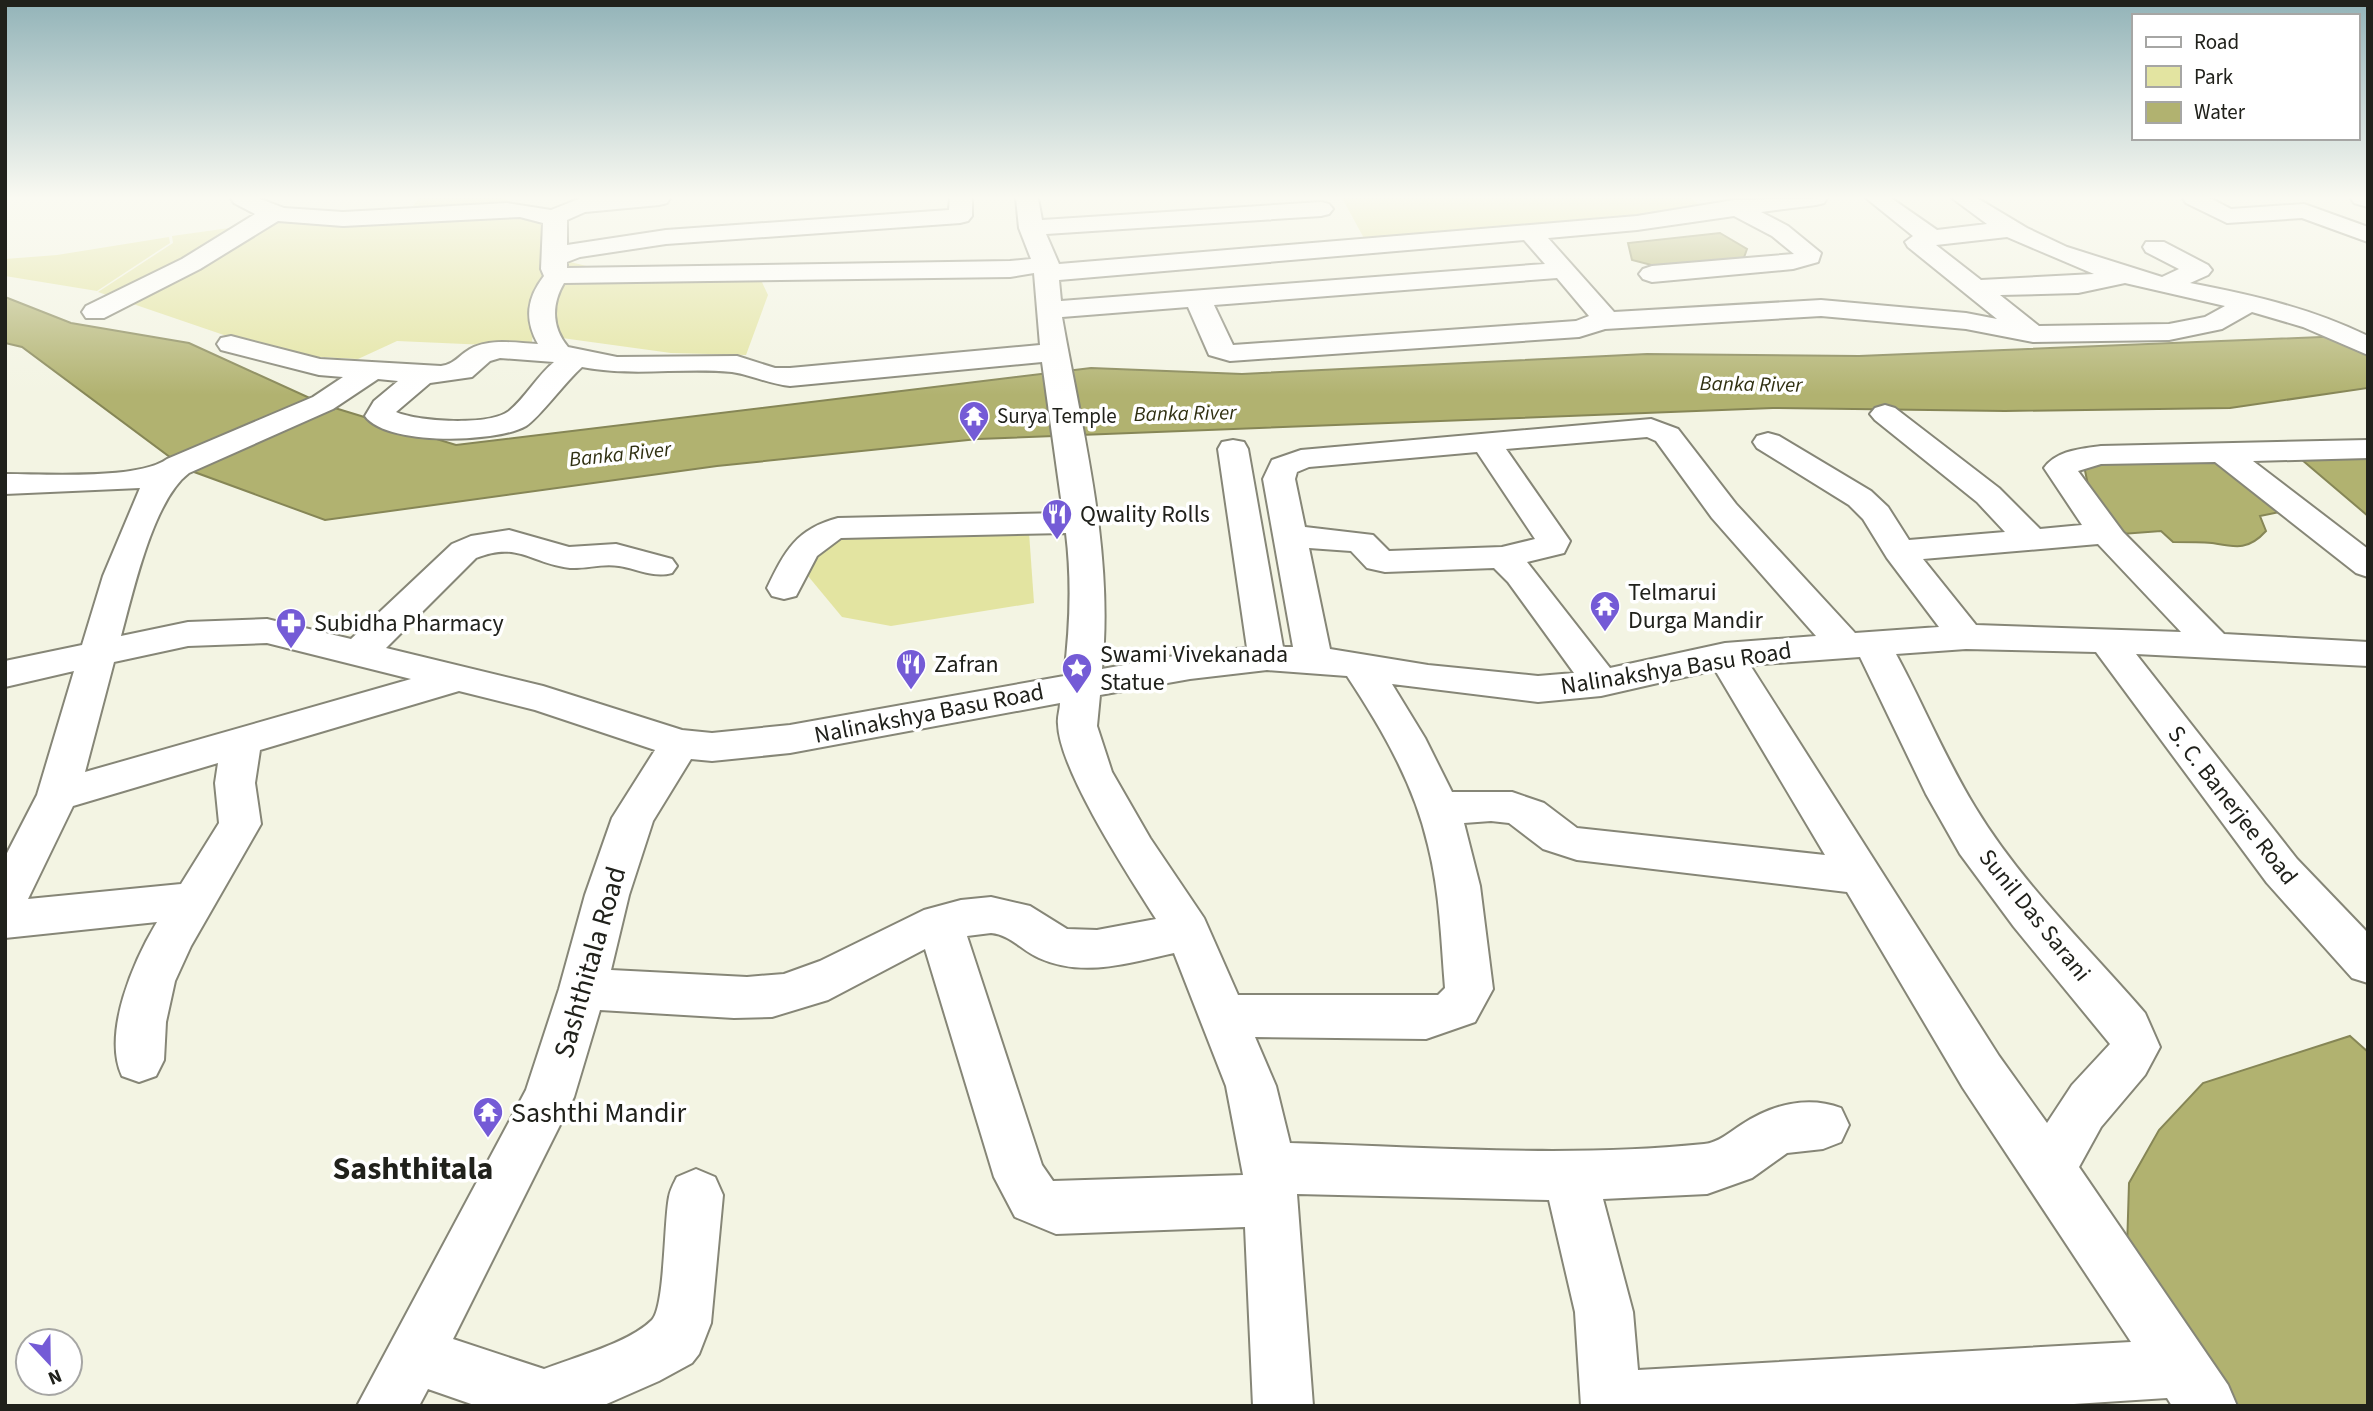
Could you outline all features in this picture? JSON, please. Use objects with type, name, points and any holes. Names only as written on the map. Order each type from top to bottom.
[{"type":"street","points":[[95,312],[191,264]]},
{"type":"street","points":[[560,264],[546,290],[541,307],[541,328],[568,355]]},
{"type":"street","points":[[1044,264],[1048,310],[1088,570],[1088,629],[1079,685],[1077,726],[1092,772],[1135,850],[1188,931],[1251,1086],[1270,1184],[1283,1406]]},
{"type":"street","points":[[556,267],[791,275],[1046,269],[1115,264]]},
{"type":"street","points":[[1558,264],[1603,314],[1602,321]]},
{"type":"street","points":[[1652,274],[1771,264]]},
{"type":"street","points":[[1946,264],[2033,334]]},
{"type":"street","points":[[2091,264],[2124,275],[2250,302],[2323,325],[2368,347]]},
{"type":"street","points":[[2166,284],[2199,270],[2187,264]]},
{"type":"street","points":[[1048,310],[1563,270]]},
{"type":"street","points":[[1978,288],[2078,285],[2124,275]]},
{"type":"street","points":[[1198,298],[1216,344],[1219,349],[1230,353],[1579,329],[1602,321],[1821,309],[1966,321],[2033,334],[2196,329],[2250,302]]},
{"type":"street","points":[[231,344],[300,363],[442,375],[462,371],[489,351],[568,355],[617,365],[658,367],[737,364],[772,376]]},
{"type":"street","points":[[425,373],[384,407],[380,416],[400,423],[425,426],[494,428],[518,418],[568,355]]},
{"type":"street","points":[[550,381],[615,388],[703,389],[772,376],[1058,362]]},
{"type":"street","points":[[5,484],[94,483],[171,471],[323,402],[374,369]]},
{"type":"street","points":[[1885,414],[1989,495],[2031,539]]},
{"type":"street","points":[[1314,660],[1279,479],[1283,467],[1301,459],[1325,455],[1659,429],[1667,435],[1724,511],[1857,643]]},
{"type":"street","points":[[1768,442],[1860,498],[1876,514],[1899,551],[1966,637]]},
{"type":"street","points":[[1289,536],[1361,542],[1379,561],[1385,562],[1502,557],[1544,550],[1552,546],[1553,541],[1486,443]]},
{"type":"street","points":[[1233,449],[1267,658]]},
{"type":"street","points":[[2213,645],[2179,605],[2106,533],[2060,468],[2077,459],[2101,455],[2368,449]]},
{"type":"street","points":[[2221,451],[2368,566]]},
{"type":"street","points":[[5,900],[58,795],[101,652],[120,576],[151,496],[171,471]]},
{"type":"street","points":[[784,589],[811,540],[822,532],[838,528],[1079,523]]},
{"type":"street","points":[[1899,551],[2106,533]]},
{"type":"street","points":[[359,653],[464,551],[483,542],[514,540],[572,558],[603,554],[660,566]]},
{"type":"street","points":[[1502,557],[1520,573],[1601,683]]},
{"type":"street","name":"Nalinakshya Basu Road","points":[[5,674],[188,634],[267,631],[543,699],[680,744],[712,747],[790,739],[1190,666],[1267,658],[1359,665],[1482,685],[1538,689],[1601,683],[1725,655],[1857,643],[1966,637],[2106,640],[2368,654]]},
{"type":"street","name":"S. C. Banerjee Road","points":[[2106,640],[2283,871],[2368,964]]},
{"type":"street","name":"Sunil Das Sarani","points":[[1857,643],[1908,710],[1950,802],[1976,843],[2129,1028],[2136,1046],[2127,1062],[2071,1125],[2051,1171]]},
{"type":"street","points":[[1725,655],[1981,1072],[2051,1171],[2195,1387]]},
{"type":"street","points":[[1224,1016],[1426,1018],[1451,1014],[1465,1004],[1469,989],[1456,871],[1438,809],[1421,764],[1396,718],[1359,665]]},
{"type":"street","points":[[58,795],[459,678]]},
{"type":"street","points":[[139,1060],[142,1022],[152,981],[172,939],[240,824],[235,783],[242,741]]},
{"type":"street","name":"Sashthitala Road","points":[[387,1406],[549,1097],[583,989],[607,895],[633,818],[680,744]]},
{"type":"street","points":[[1438,809],[1505,807],[1522,810],[1549,835],[1559,841],[1577,844],[1862,876]]},
{"type":"street","points":[[5,920],[195,900]]},
{"type":"street","points":[[583,989],[741,998],[783,995],[828,980],[895,940],[940,923],[992,914],[1023,920],[1048,941],[1065,948],[1088,948],[1188,931]]},
{"type":"street","points":[[940,923],[1020,1177],[1034,1199],[1056,1208],[1270,1184],[1707,1169],[1733,1160],[1777,1130],[1823,1125]]},
{"type":"street","points":[[1570,1175],[1604,1312],[1610,1404],[2195,1387]]},
{"type":"street","points":[[415,1355],[554,1403],[662,1350],[678,1336],[684,1315],[696,1195]]},
{"type":"green space","points":[[5,264],[138,264],[97,291],[5,276]]},
{"type":"green space","points":[[141,264],[545,264],[531,347],[397,341],[358,359],[282,355],[98,292]]},
{"type":"green space","points":[[553,264],[578,264],[627,276],[723,274],[761,280],[768,295],[746,355],[671,353],[540,335]]},
{"type":"green space","points":[[1028,518],[1034,603],[891,626],[842,617],[808,576],[823,542],[903,525]]},
{"type":"water","points":[[1647,264],[1729,264],[1663,268]]},
{"type":"water","name":"Banka River","points":[[5,297],[71,323],[189,343],[325,405],[456,445],[1091,368],[1242,374],[1647,354],[1859,356],[2368,335],[2368,388],[2230,408],[2005,411],[1773,408],[978,439],[717,466],[325,520],[186,469],[22,347],[5,343]]},
{"type":"water","points":[[2368,453],[2368,516],[2295,454]]},
{"type":"water","points":[[2224,459],[2280,512],[2260,516],[2266,531],[2247,545],[2173,542],[2161,531],[2122,534],[2088,485],[2083,461]]},
{"type":"water","points":[[2350,1036],[2368,1052],[2368,1406],[2234,1406],[2127,1249],[2129,1183],[2159,1130],[2203,1083]]},
{"type":"place","name":"Surya Temple","points":[[974,443]]},
{"type":"place","name":"Qwality Rolls","points":[[1057,541]]},
{"type":"place","name":"Telmarui Durga Mandir","points":[[1605,633]]},
{"type":"place","name":"Subidha Pharmacy","points":[[291,650]]},
{"type":"place","name":"Zafran","points":[[911,691]]},
{"type":"place","name":"Swami Vivekanada Statue","points":[[1077,695]]},
{"type":"place","name":"Sashthi Mandir","points":[[488,1139]]},
{"type":"district","name":"Sashthitala","points":[[413,1168]]}]
